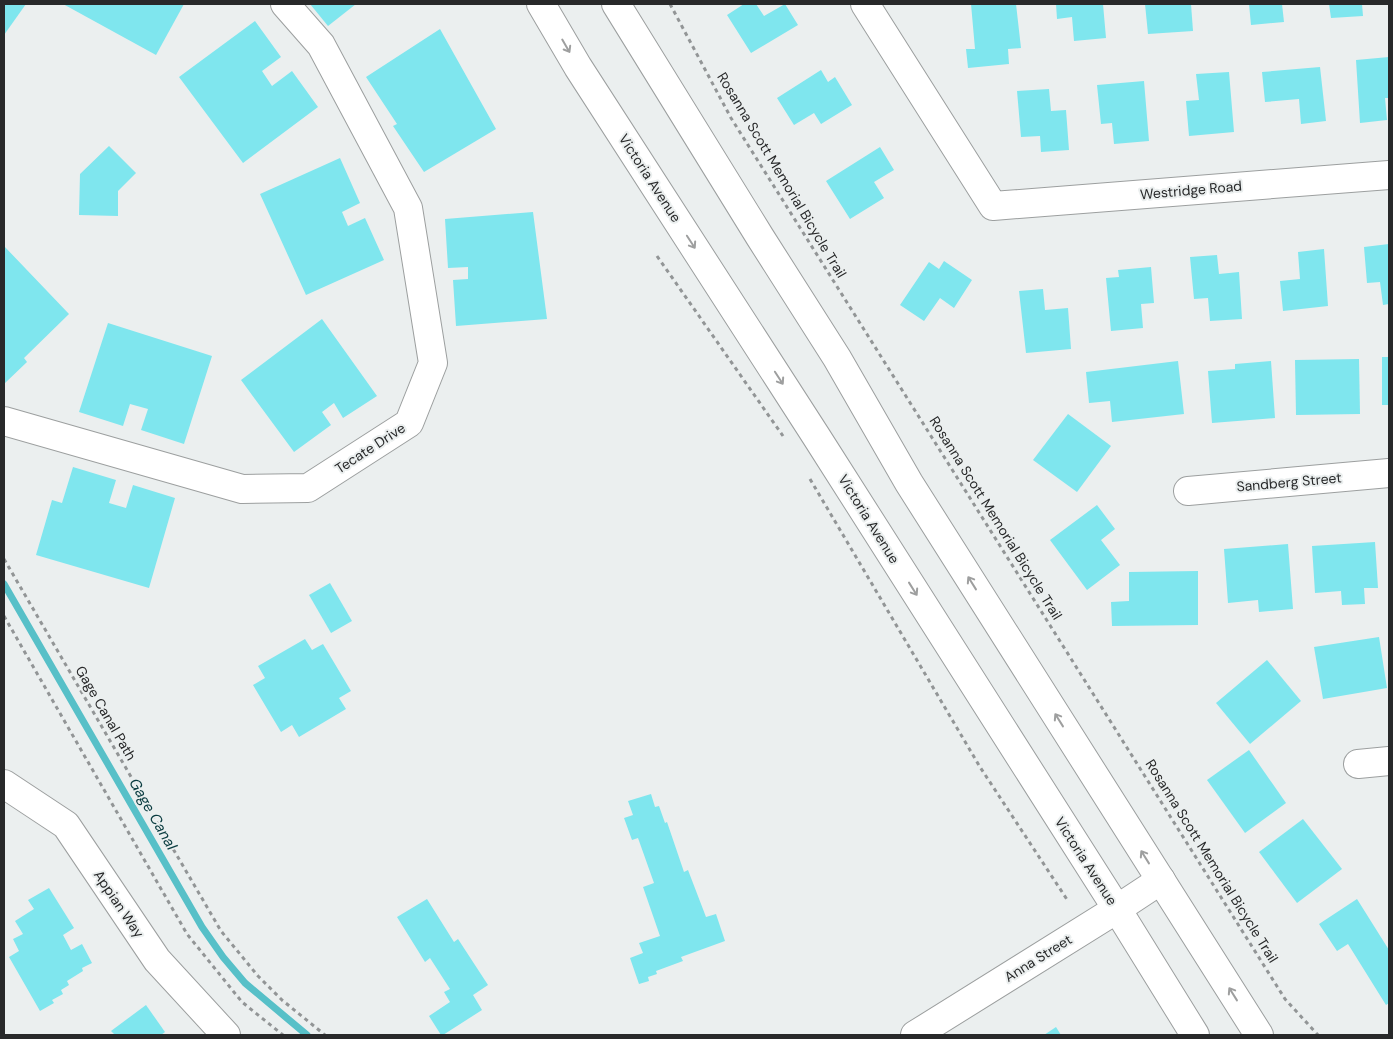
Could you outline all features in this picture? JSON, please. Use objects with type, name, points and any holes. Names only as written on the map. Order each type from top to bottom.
[{"type":"main road","name":"Tecate Drive","points":[[4,420],[242,489],[308,488],[408,423],[433,362],[408,208],[321,45],[285,4]]},
{"type":"main road","name":"Victoria Avenue","points":[[541,4],[578,67],[1118,909],[1195,1035]]},
{"type":"main road","points":[[616,4],[837,358],[909,483],[1259,1035]]},
{"type":"main road","name":"Westridge Road","points":[[865,4],[993,206],[1389,175]]},
{"type":"main road","name":"Sandberg Street","points":[[1188,491],[1389,473]]},
{"type":"main road","points":[[1358,764],[1389,761]]},
{"type":"main road","name":"Appian Way","points":[[4,784],[66,824],[157,960],[226,1035]]},
{"type":"main road","name":"Anna Street","points":[[915,1035],[1118,909],[1161,880]]},
{"type":"path","name":"Rosanna Scott Memorial Bicycle Trail","points":[[670,4],[731,118],[1285,999],[1318,1035]]},
{"type":"path","points":[[657,256],[786,440]]},
{"type":"path","points":[[806,472],[980,767],[1068,901]]},
{"type":"path","name":"Gage Canal Path","points":[[4,559],[220,931],[258,976],[282,1000],[325,1035]]},
{"type":"path","points":[[4,616],[186,934],[242,1002],[283,1035]]},
{"type":"building","points":[[4,4],[26,4],[4,35]]},
{"type":"building","points":[[63,4],[184,4],[156,55]]},
{"type":"building","points":[[310,4],[356,4],[328,26]]},
{"type":"building","points":[[744,4],[756,4],[764,16],[785,4],[798,25],[751,53],[727,15]]},
{"type":"building","points":[[971,4],[1016,4],[1021,48],[1008,49],[1009,64],[968,68],[966,49],[975,49]]},
{"type":"building","points":[[1056,4],[1103,4],[1106,38],[1074,41],[1072,17],[1057,19]]},
{"type":"building","points":[[1145,4],[1191,4],[1193,31],[1148,34]]},
{"type":"building","points":[[1249,4],[1282,4],[1284,22],[1251,25]]},
{"type":"building","points":[[1329,4],[1362,4],[1363,16],[1331,18]]},
{"type":"building","points":[[255,21],[281,57],[262,71],[272,86],[292,71],[318,107],[243,163],[179,77]]},
{"type":"building","points":[[440,29],[496,129],[424,172],[393,126],[397,124],[366,77]]},
{"type":"building","points":[[1389,57],[1389,98],[1385,98],[1387,120],[1360,123],[1356,60]]},
{"type":"building","points":[[1320,67],[1326,121],[1301,124],[1299,99],[1265,102],[1262,72]]},
{"type":"building","points":[[821,70],[828,82],[835,77],[852,105],[821,124],[814,113],[794,125],[777,98]]},
{"type":"building","points":[[1229,72],[1234,132],[1189,136],[1186,101],[1199,100],[1196,74]]},
{"type":"building","points":[[1144,81],[1149,141],[1114,144],[1112,123],[1101,124],[1097,85]]},
{"type":"building","points":[[1049,89],[1051,111],[1066,110],[1069,150],[1041,152],[1040,136],[1021,137],[1017,91]]},
{"type":"building","points":[[109,146],[136,173],[118,191],[118,216],[79,215],[80,174]]},
{"type":"building","points":[[880,147],[894,170],[874,182],[884,198],[850,219],[826,181]]},
{"type":"building","points":[[340,158],[360,203],[342,212],[348,226],[365,218],[384,260],[306,295],[260,194]]},
{"type":"building","points":[[533,212],[547,319],[456,326],[453,280],[468,279],[468,267],[448,268],[445,219]]},
{"type":"building","points":[[1389,244],[1389,304],[1383,305],[1380,282],[1367,283],[1364,247]]},
{"type":"building","points":[[4,246],[69,314],[24,358],[27,362],[4,384]]},
{"type":"building","points":[[1324,249],[1328,306],[1283,311],[1280,281],[1300,279],[1298,252]]},
{"type":"building","points":[[1217,255],[1219,274],[1239,272],[1242,319],[1210,321],[1208,298],[1194,299],[1190,257]]},
{"type":"building","points":[[944,261],[972,280],[954,308],[940,298],[924,321],[900,305],[929,262],[939,269]]},
{"type":"building","points":[[1151,267],[1154,303],[1141,304],[1143,328],[1111,331],[1106,278],[1119,277],[1118,270]]},
{"type":"building","points":[[1043,289],[1045,310],[1068,308],[1071,349],[1026,353],[1019,291]]},
{"type":"building","points":[[322,319],[377,396],[343,418],[334,403],[322,412],[331,425],[294,452],[241,380]]},
{"type":"building","points":[[108,323],[212,356],[184,444],[141,430],[148,409],[130,404],[123,426],[79,412]]},
{"type":"building","points":[[1382,357],[1389,357],[1389,405],[1382,405]]},
{"type":"building","points":[[1359,359],[1360,414],[1296,415],[1295,360]]},
{"type":"building","points":[[1178,361],[1184,414],[1112,422],[1110,401],[1089,403],[1086,372]]},
{"type":"building","points":[[1271,361],[1275,418],[1212,423],[1208,371],[1235,369],[1235,364]]},
{"type":"building","points":[[1068,414],[1111,446],[1077,492],[1033,460]]},
{"type":"building","points":[[73,467],[116,480],[109,503],[126,508],[133,485],[175,498],[149,588],[36,555],[52,500],[62,503]]},
{"type":"building","points":[[1097,505],[1115,529],[1101,540],[1120,565],[1087,590],[1050,540]]},
{"type":"building","points":[[1375,542],[1378,588],[1364,588],[1365,604],[1342,605],[1341,591],[1315,593],[1312,546]]},
{"type":"building","points":[[1288,544],[1293,609],[1259,612],[1258,600],[1228,603],[1224,549]]},
{"type":"building","points":[[1198,571],[1198,625],[1112,626],[1111,602],[1129,601],[1129,572]]},
{"type":"building","points":[[330,583],[352,621],[331,633],[309,595]]},
{"type":"building","points":[[1379,637],[1387,688],[1323,699],[1314,647]]},
{"type":"building","points":[[305,639],[312,650],[323,644],[351,691],[339,698],[346,709],[299,737],[292,725],[281,732],[253,685],[265,678],[258,666]]},
{"type":"building","points":[[1267,660],[1301,701],[1250,744],[1216,703]]},
{"type":"building","points":[[1249,750],[1286,803],[1245,833],[1207,780]]},
{"type":"building","points":[[651,794],[655,807],[659,806],[665,823],[667,822],[684,872],[688,870],[706,917],[716,914],[725,941],[681,957],[683,961],[656,971],[657,974],[648,977],[649,981],[639,984],[630,958],[643,953],[639,943],[660,936],[643,887],[654,883],[638,838],[632,840],[624,818],[633,815],[628,801]]},
{"type":"building","points":[[1303,819],[1342,869],[1297,903],[1259,852]]},
{"type":"building","points":[[49,888],[74,928],[63,935],[71,950],[82,944],[92,963],[82,968],[83,971],[67,981],[69,985],[61,990],[63,994],[52,1000],[54,1003],[40,1011],[9,957],[19,951],[13,939],[23,934],[15,921],[34,909],[28,900]]},
{"type":"building","points":[[427,899],[454,942],[458,939],[488,985],[473,995],[482,1010],[443,1035],[441,1035],[429,1016],[450,1002],[444,992],[450,989],[430,958],[425,962],[397,917]]},
{"type":"building","points":[[1357,899],[1389,950],[1389,1003],[1386,1005],[1348,944],[1337,951],[1319,924]]},
{"type":"building","points":[[146,1005],[165,1032],[161,1035],[115,1035],[111,1031]]},
{"type":"building","points":[[1056,1027],[1061,1035],[1044,1035]]},
{"type":"waterway","name":"Gage Canal","points":[[4,584],[202,927],[223,957],[245,983],[307,1035]]}]
